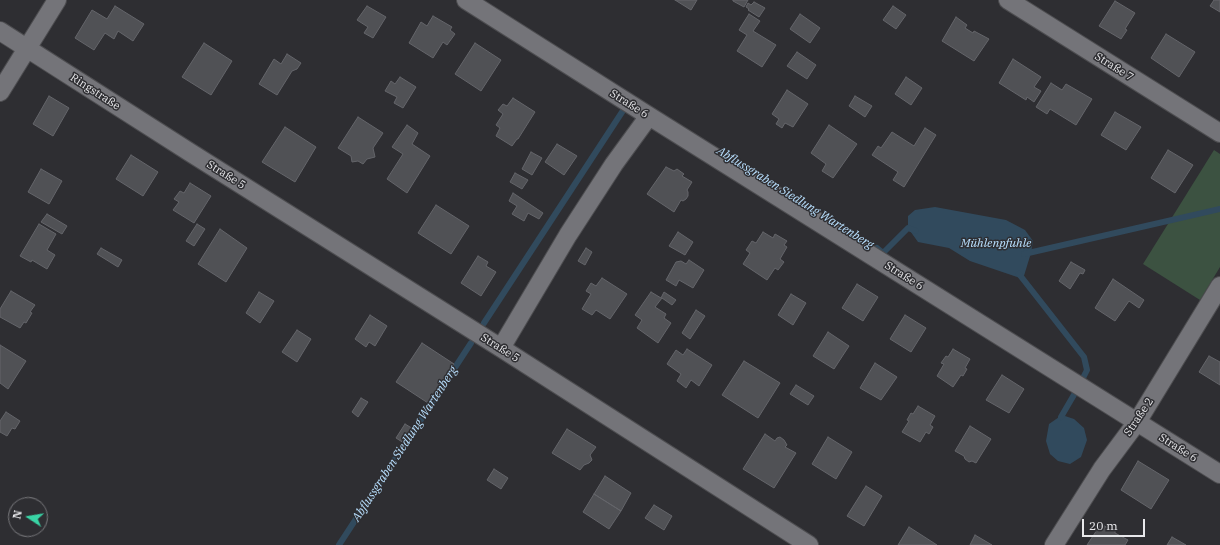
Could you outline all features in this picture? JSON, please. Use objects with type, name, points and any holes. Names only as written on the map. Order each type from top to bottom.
[{"type":"street","points":[[0,92],[57,0]]},
{"type":"street","name":"Straße 6","points":[[466,0],[1220,474]]},
{"type":"street","name":"Straße 7","points":[[1008,0],[1220,133]]},
{"type":"street","name":"Ringstraße","points":[[0,31],[191,153]]},
{"type":"street","points":[[501,348],[568,235],[614,164],[649,116]]},
{"type":"street","name":"Straße 5","points":[[191,153],[501,348],[809,545]]},
{"type":"street","name":"Straße 2","points":[[1054,545],[1102,469],[1137,422],[1220,286]]},
{"type":"green space","points":[[1214,150],[1220,154],[1220,267],[1200,300],[1143,264]]},
{"type":"water","name":"Mühlenpfuhle","points":[[935,207],[1006,220],[1025,230],[1033,241],[1023,279],[970,261],[949,248],[918,242],[908,228],[908,216],[915,210]]},
{"type":"water","points":[[1062,415],[1074,419],[1084,428],[1087,440],[1081,457],[1070,464],[1058,461],[1050,454],[1046,441],[1049,424]]},
{"type":"building","points":[[675,0],[697,0],[691,10]]},
{"type":"building","points":[[733,0],[748,0],[744,7]]},
{"type":"building","points":[[1214,0],[1220,0],[1220,12],[1210,6]]},
{"type":"building","points":[[1115,1],[1135,13],[1125,29],[1127,30],[1121,39],[1099,26]]},
{"type":"building","points":[[754,2],[765,8],[759,17],[746,7],[748,3],[751,5]]},
{"type":"building","points":[[115,6],[144,24],[133,41],[118,31],[114,39],[105,33],[94,50],[75,38],[92,10],[107,19]]},
{"type":"building","points":[[367,6],[386,17],[373,38],[364,33],[368,27],[357,20]]},
{"type":"building","points":[[893,6],[906,15],[896,29],[883,20]]},
{"type":"building","points":[[749,14],[760,21],[753,31],[776,45],[762,67],[737,51],[747,35],[739,30]]},
{"type":"building","points":[[800,14],[820,28],[810,43],[790,29]]},
{"type":"building","points":[[433,16],[452,27],[450,30],[455,34],[447,45],[443,42],[433,58],[409,43],[421,22],[427,26]]},
{"type":"building","points":[[956,17],[967,25],[965,28],[973,33],[974,31],[989,39],[974,61],[942,41]]},
{"type":"building","points":[[1166,34],[1195,52],[1179,77],[1151,58]]},
{"type":"building","points":[[204,43],[232,61],[211,95],[182,77]]},
{"type":"building","points":[[475,43],[501,60],[481,91],[455,74]]},
{"type":"building","points":[[797,52],[816,65],[807,79],[787,66]]},
{"type":"building","points":[[287,54],[301,63],[297,69],[292,71],[277,95],[259,84],[274,59],[281,64]]},
{"type":"building","points":[[1013,59],[1041,77],[1034,87],[1041,91],[1034,102],[1027,97],[1026,100],[999,83]]},
{"type":"building","points":[[400,77],[416,87],[403,108],[394,103],[397,97],[385,91],[391,81],[395,84]]},
{"type":"building","points":[[906,77],[922,88],[911,105],[895,94]]},
{"type":"building","points":[[1051,83],[1062,90],[1066,84],[1092,99],[1076,125],[1050,109],[1047,114],[1036,107]]},
{"type":"building","points":[[787,90],[808,104],[793,127],[785,123],[782,128],[776,124],[779,119],[772,114]]},
{"type":"building","points":[[49,96],[69,108],[53,136],[33,124]]},
{"type":"building","points":[[855,96],[872,106],[865,117],[849,106]]},
{"type":"building","points":[[513,98],[535,112],[512,146],[496,136],[500,128],[496,125],[503,114],[498,110],[503,104],[507,106]]},
{"type":"building","points":[[1115,112],[1141,127],[1126,150],[1101,135]]},
{"type":"building","points":[[358,117],[383,133],[373,148],[375,157],[367,159],[363,164],[358,161],[352,162],[351,156],[338,148]]},
{"type":"building","points":[[407,125],[418,133],[412,144],[430,156],[407,193],[387,179],[403,154],[392,147]]},
{"type":"building","points":[[829,125],[857,144],[833,178],[822,171],[826,164],[811,153]]},
{"type":"building","points":[[285,127],[316,147],[295,182],[262,162]]},
{"type":"building","points":[[925,128],[936,135],[904,187],[893,180],[898,172],[872,155],[878,146],[881,148],[892,132],[914,146]]},
{"type":"building","points":[[557,144],[577,156],[564,175],[545,162]]},
{"type":"building","points":[[1168,150],[1193,165],[1175,193],[1151,178]]},
{"type":"building","points":[[531,152],[542,158],[532,175],[522,169]]},
{"type":"building","points":[[131,155],[158,172],[143,196],[116,179]]},
{"type":"building","points":[[666,167],[674,171],[677,169],[684,174],[682,176],[692,182],[687,190],[688,196],[683,201],[681,200],[674,212],[647,194]]},
{"type":"building","points":[[41,169],[62,181],[49,204],[28,192]]},
{"type":"building","points":[[515,173],[528,180],[522,189],[510,182]]},
{"type":"building","points":[[190,183],[211,196],[194,223],[173,210],[179,202],[174,199],[180,191],[184,193]]},
{"type":"building","points":[[513,193],[543,213],[539,219],[528,213],[524,221],[512,214],[517,206],[509,201]]},
{"type":"building","points":[[436,205],[469,226],[451,254],[418,233]]},
{"type":"building","points":[[47,214],[67,226],[62,234],[41,222]]},
{"type":"building","points":[[39,224],[56,234],[47,250],[55,255],[47,269],[32,260],[31,262],[20,256]]},
{"type":"building","points":[[197,224],[205,229],[194,246],[186,241]]},
{"type":"building","points":[[220,229],[247,248],[226,282],[198,264]]},
{"type":"building","points":[[678,232],[693,242],[685,255],[669,246]]},
{"type":"building","points":[[763,232],[773,238],[775,234],[787,241],[784,245],[787,247],[780,259],[784,262],[778,270],[775,268],[767,280],[743,264],[750,253],[746,250],[752,241],[756,243]]},
{"type":"building","points":[[101,248],[122,260],[118,267],[97,254]]},
{"type":"building","points":[[586,248],[592,252],[585,265],[578,261]]},
{"type":"building","points":[[478,256],[488,262],[486,266],[496,272],[481,296],[461,283]]},
{"type":"building","points":[[689,260],[704,270],[693,288],[679,280],[676,286],[666,280],[676,262],[681,261],[686,264]]},
{"type":"building","points":[[1071,262],[1085,270],[1083,274],[1080,273],[1070,289],[1059,281]]},
{"type":"building","points":[[602,278],[627,294],[610,319],[596,310],[592,315],[582,309],[591,294],[586,291],[591,283],[596,286]]},
{"type":"building","points":[[1113,279],[1144,300],[1139,308],[1129,301],[1115,321],[1095,308]]},
{"type":"building","points":[[857,284],[878,297],[863,321],[842,308]]},
{"type":"building","points":[[11,291],[35,305],[30,312],[32,313],[26,323],[24,322],[20,328],[0,317],[0,309]]},
{"type":"building","points":[[259,292],[274,301],[260,323],[246,313]]},
{"type":"building","points":[[651,292],[661,298],[664,292],[676,300],[672,305],[662,298],[655,307],[666,314],[664,318],[671,323],[658,343],[637,328],[642,320],[635,315]]},
{"type":"building","points":[[791,294],[806,303],[793,325],[778,315]]},
{"type":"building","points":[[696,310],[705,316],[690,339],[682,333]]},
{"type":"building","points":[[370,315],[387,326],[375,346],[369,342],[366,347],[355,339]]},
{"type":"building","points":[[905,315],[926,328],[911,352],[890,339]]},
{"type":"building","points":[[297,330],[311,339],[297,362],[282,352]]},
{"type":"building","points":[[828,332],[849,346],[834,369],[813,356]]},
{"type":"building","points":[[422,343],[454,364],[428,403],[396,382]]},
{"type":"building","points":[[0,345],[26,361],[8,389],[0,383]]},
{"type":"building","points":[[687,349],[712,365],[699,386],[691,380],[686,388],[677,381],[681,374],[667,364],[676,350],[683,355]]},
{"type":"building","points":[[953,349],[970,359],[963,376],[961,375],[953,387],[937,376],[944,364],[941,363],[946,356],[948,357]]},
{"type":"building","points":[[1209,356],[1220,362],[1220,385],[1199,372]]},
{"type":"building","points":[[744,361],[780,383],[758,418],[722,395]]},
{"type":"building","points":[[875,363],[897,377],[881,400],[860,388]]},
{"type":"building","points":[[1002,375],[1024,389],[1009,413],[986,400]]},
{"type":"building","points":[[796,385],[814,396],[808,405],[790,394]]},
{"type":"building","points":[[361,398],[368,402],[358,417],[352,412]]},
{"type":"building","points":[[918,406],[935,416],[930,425],[933,427],[929,434],[926,432],[920,442],[902,432],[909,421],[907,420],[911,413],[913,414]]},
{"type":"building","points":[[6,412],[20,421],[15,429],[12,428],[7,436],[0,432],[0,421]]},
{"type":"building","points":[[405,424],[415,430],[407,445],[396,438]]},
{"type":"building","points":[[970,426],[991,439],[976,463],[972,461],[969,462],[964,456],[955,451]]},
{"type":"building","points":[[567,429],[596,447],[590,455],[592,460],[584,465],[580,470],[552,453]]},
{"type":"building","points":[[765,434],[775,441],[780,437],[787,445],[785,447],[796,453],[774,488],[743,469]]},
{"type":"building","points":[[828,437],[852,452],[836,479],[812,464]]},
{"type":"building","points":[[1138,461],[1169,480],[1151,509],[1121,490]]},
{"type":"building","points":[[494,469],[508,478],[501,489],[487,480]]},
{"type":"building","points":[[605,476],[631,493],[621,511],[594,494]]},
{"type":"building","points":[[866,486],[882,496],[864,526],[847,516]]},
{"type":"building","points":[[594,494],[621,511],[609,529],[583,512]]},
{"type":"building","points":[[654,505],[672,516],[664,530],[645,518]]},
{"type":"building","points":[[1101,524],[1108,528],[1112,526],[1115,528],[1115,533],[1128,540],[1125,545],[1087,545]]},
{"type":"building","points":[[909,527],[937,545],[898,545]]},
{"type":"building","points":[[975,535],[992,545],[970,545]]},
{"type":"building","points":[[1172,537],[1186,545],[1167,545]]},
{"type":"waterway","name":"Abflussgraben Siedlung Wartenberg","points":[[484,323],[626,106]]},
{"type":"waterway","name":"Abflussgraben Siedlung Wartenberg","points":[[1024,254],[1220,209]]},
{"type":"waterway","name":"Abflussgraben Siedlung Wartenberg","points":[[877,248],[883,253],[908,228],[916,231]]},
{"type":"waterway","name":"Abflussgraben Siedlung Wartenberg","points":[[1019,274],[1084,357],[1087,370],[1083,378]]},
{"type":"waterway","name":"Abflussgraben Siedlung Wartenberg","points":[[339,545],[471,343]]},
{"type":"waterway","name":"Abflussgraben Siedlung Wartenberg","points":[[1061,417],[1075,393]]}]
